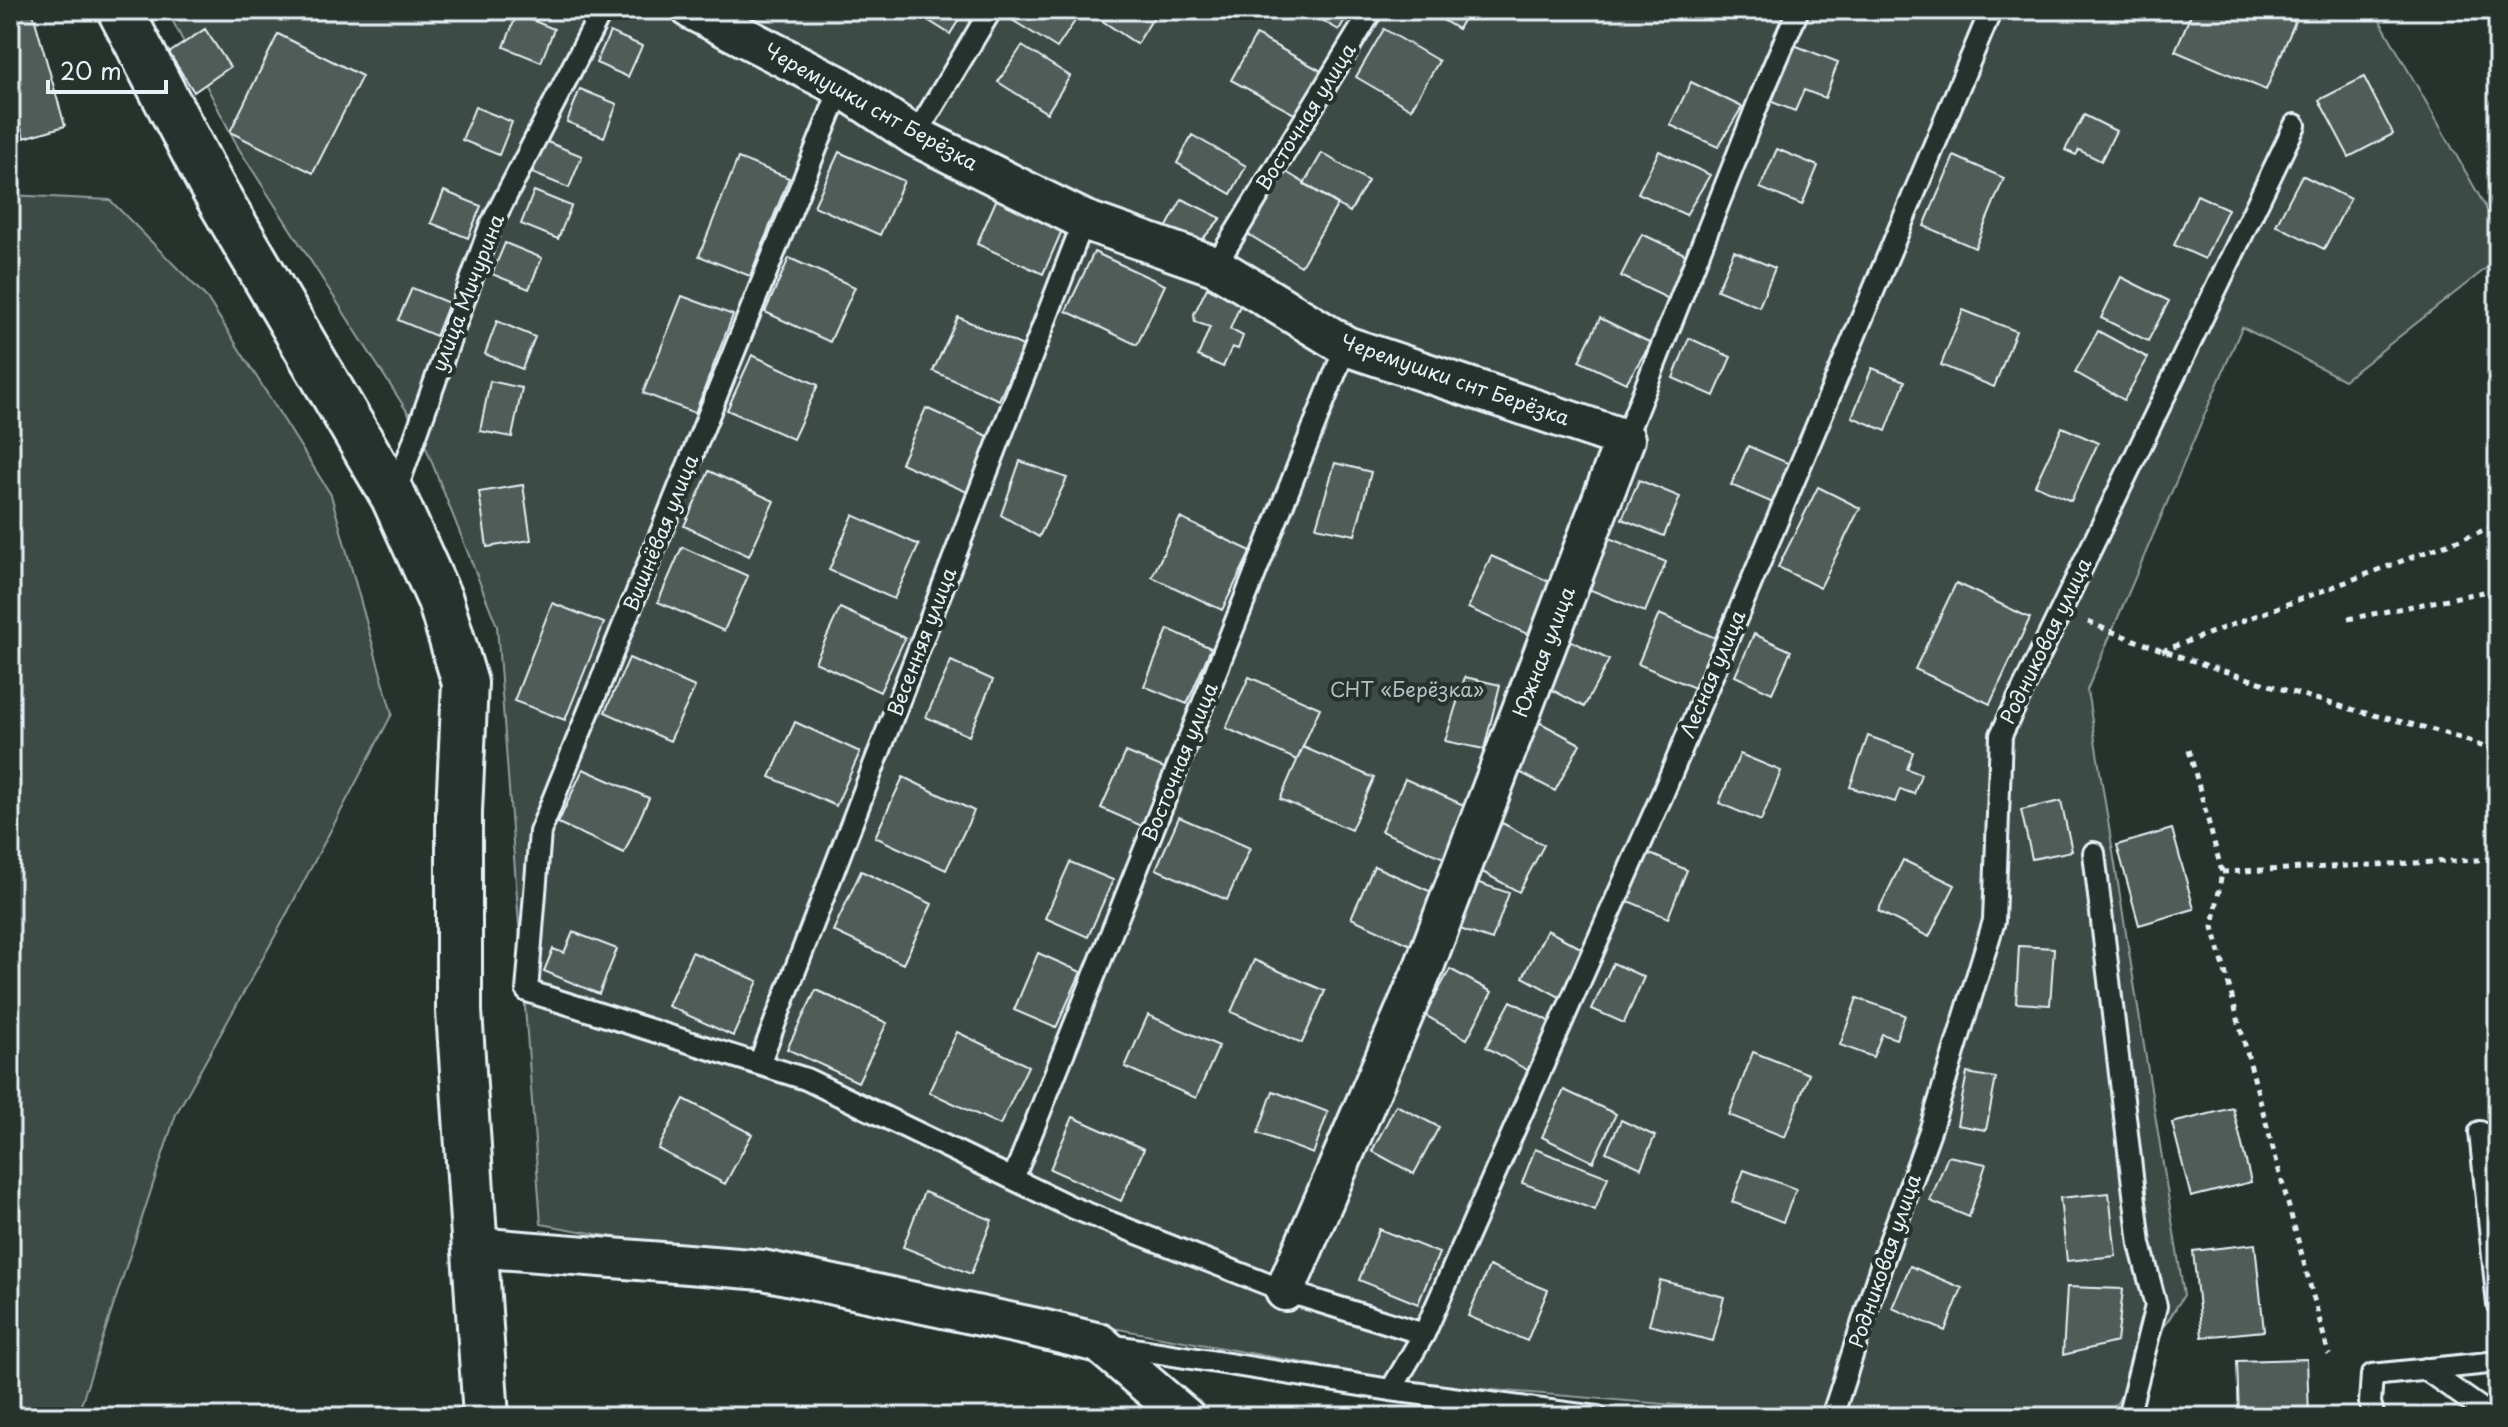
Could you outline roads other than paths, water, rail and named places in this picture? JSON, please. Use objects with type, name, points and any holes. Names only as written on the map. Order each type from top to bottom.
[{"type":"street","points":[[120,10],[210,183],[394,498],[440,600],[465,683],[459,811],[459,1011],[486,1417]]},
{"type":"street","name":"Черемушки снт Берёзка","points":[[692,10],[841,87],[915,136],[1084,220],[1215,266],[1346,346],[1625,439]]},
{"type":"street","name":"Южная улица","points":[[1285,1291],[1424,967],[1625,439]]},
{"type":"street","points":[[474,1247],[763,1270],[1099,1343],[1185,1417]]},
{"type":"lane","name":"улица Мичурина","points":[[394,498],[490,227],[602,10]]},
{"type":"lane","points":[[915,136],[991,10]]},
{"type":"lane","name":"Восточная улица","points":[[1215,266],[1372,10]]},
{"type":"lane","name":"Южная улица","points":[[1625,439],[1755,110],[1798,10]]},
{"type":"lane","name":"Лесная улица","points":[[1391,1390],[1424,1334],[1663,793],[1991,10]]},
{"type":"lane","name":"Вишнёвая улица","points":[[759,1064],[527,991],[540,832],[841,87]]},
{"type":"lane","name":"Родниковая улица","points":[[1832,1417],[1881,1266],[1931,1128],[1994,921],[2001,735],[2295,125]]},
{"type":"lane","name":"Весенняя улица","points":[[759,1064],[1084,220]]},
{"type":"lane","name":"Восточная улица","points":[[1013,1179],[1346,346]]},
{"type":"lane","points":[[2094,853],[2140,1244],[2156,1306],[2128,1417]]},
{"type":"lane","points":[[759,1064],[806,1079],[1071,1207],[1285,1291],[1424,1334]]},
{"type":"lane","points":[[2480,1132],[2498,1305]]},
{"type":"lane","points":[[1099,1343],[1391,1390],[1597,1417]]},
{"type":"lane","points":[[2374,1417],[2370,1403],[2372,1375],[2498,1362]]},
{"type":"lane","points":[[2425,1369],[2493,1417]]},
{"type":"park label","name":"СНТ «Берёзка»","points":[[1407,690]]}]
